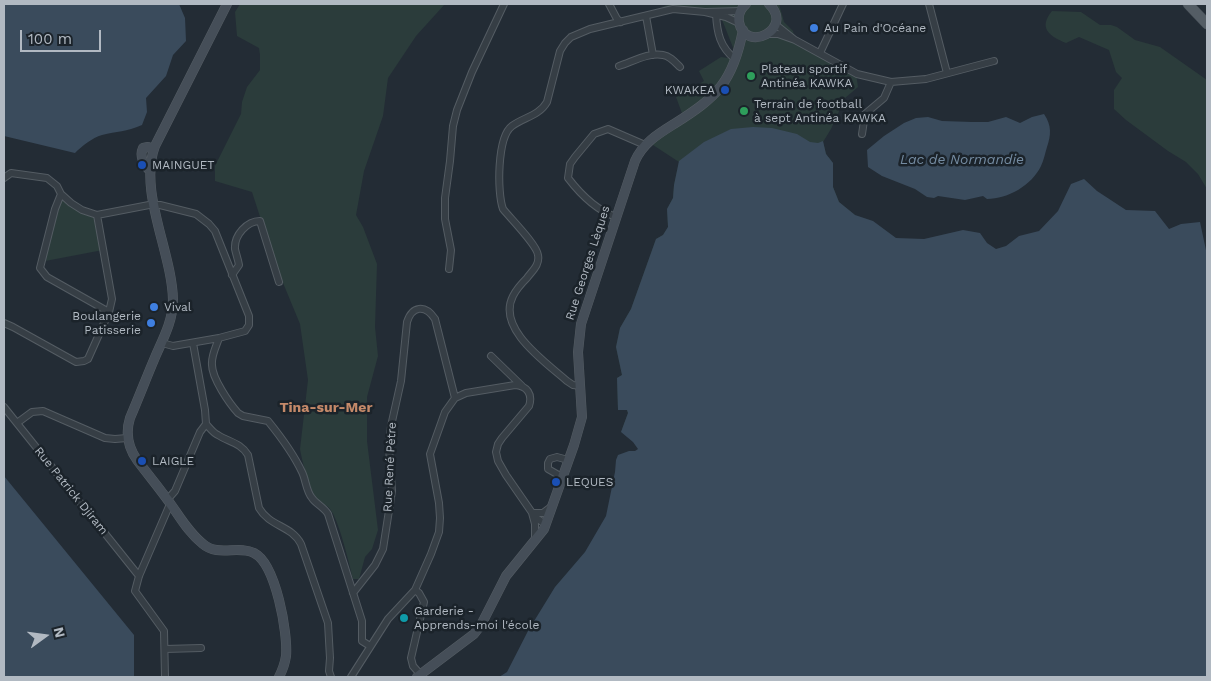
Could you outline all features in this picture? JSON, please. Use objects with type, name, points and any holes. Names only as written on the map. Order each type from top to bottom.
[{"type":"main road","points":[[227,4],[154,149],[150,171],[173,302],[170,319],[162,343],[130,418],[127,427],[127,438],[130,450],[137,460],[186,526],[204,546],[213,550],[249,551],[256,554],[262,560],[279,598],[284,623],[286,654],[279,677]]},
{"type":"main road","points":[[1188,4],[1207,24]]},
{"type":"main road","points":[[741,27],[755,37],[769,34],[776,18],[772,5]]},
{"type":"main road","name":"Rue Georges Lèques","points":[[418,676],[474,634],[481,625],[506,576],[535,540],[545,524],[581,422],[579,332],[635,161],[645,145],[659,133],[712,98],[725,81],[736,58],[743,8]]},
{"type":"main road","name":"Rue Georges Lèques","points":[[736,58],[755,37]]},
{"type":"street","points":[[449,269],[451,250],[445,219],[445,198],[453,126],[457,110],[472,72],[504,4]]},
{"type":"street","points":[[609,4],[617,19],[621,22]]},
{"type":"street","points":[[820,53],[843,4]]},
{"type":"street","points":[[929,4],[947,73]]},
{"type":"street","points":[[705,12],[743,8]]},
{"type":"street","points":[[580,386],[567,382],[520,338],[512,324],[510,308],[512,298],[536,266],[539,257],[535,247],[507,214],[501,203],[503,144],[507,131],[512,126],[539,113],[544,108],[558,59],[565,43],[580,32],[673,9],[716,14],[741,27]]},
{"type":"street","points":[[716,14],[716,26],[721,42],[726,52],[736,58]]},
{"type":"street","points":[[646,16],[653,55]]},
{"type":"street","points":[[775,24],[795,40]]},
{"type":"street","points":[[769,34],[778,34],[795,40],[857,74],[891,82],[926,79],[994,61]]},
{"type":"street","points":[[619,66],[653,55],[663,55],[680,66]]},
{"type":"street","points":[[862,134],[865,114],[884,98],[891,82]]},
{"type":"street","points":[[616,217],[596,207],[574,185],[568,178],[570,164],[594,134],[608,129],[645,145]]},
{"type":"street","points":[[4,178],[11,173],[47,178],[57,186],[62,194],[82,210],[98,214],[155,205],[196,214],[209,224],[214,231],[250,316],[249,325],[246,331],[219,338],[171,346],[162,343]]},
{"type":"street","points":[[62,194],[55,209],[40,268],[47,277],[109,312]]},
{"type":"street","points":[[4,323],[76,362],[84,362],[91,355],[109,312],[112,299],[98,214]]},
{"type":"street","points":[[232,275],[239,265],[235,247],[238,235],[245,226],[257,220],[260,221],[279,282]]},
{"type":"street","name":"Rue René Pètre","points":[[353,592],[375,565],[383,549],[392,491],[389,448],[391,426],[401,381],[407,322],[410,314],[419,308],[427,311],[434,319],[455,398]]},
{"type":"street","points":[[219,338],[213,355],[213,373],[238,413],[243,416],[268,421],[294,454],[312,499],[325,509],[328,514],[344,559],[362,622],[362,641],[370,646]]},
{"type":"street","points":[[193,343],[206,424],[216,434],[245,449],[263,514],[274,523],[291,531],[301,544],[328,623],[329,671],[331,677]]},
{"type":"street","points":[[491,356],[522,386],[530,395],[531,400],[498,444],[496,452],[498,461],[532,513],[545,524]]},
{"type":"street","points":[[351,677],[388,619],[415,590],[431,554],[438,532],[439,503],[430,460],[431,447],[445,412],[455,398],[477,391],[514,385],[522,386]]},
{"type":"street","name":"Rue Patrick Djiram","points":[[4,406],[139,576]]},
{"type":"street","points":[[17,423],[32,412],[39,410],[105,438],[115,440],[127,438]]},
{"type":"street","points":[[165,677],[165,636],[162,626],[135,591],[139,576],[169,502],[200,432],[206,424]]},
{"type":"street","points":[[562,477],[552,472],[548,468],[548,463],[550,459],[557,456],[568,460]]},
{"type":"street","points":[[532,513],[543,513],[552,506]]},
{"type":"street","points":[[532,513],[535,524],[535,540]]},
{"type":"street","points":[[415,590],[424,602],[411,658],[418,676]]},
{"type":"street","points":[[165,649],[201,648]]},
{"type":"shaded area","points":[[240,4],[445,4],[416,36],[388,78],[383,116],[364,171],[356,215],[363,227],[377,264],[375,327],[378,356],[367,397],[367,441],[378,530],[372,549],[365,557],[359,579],[353,579],[337,522],[330,509],[315,496],[309,484],[300,449],[308,380],[300,324],[276,266],[252,192],[215,181],[215,166],[241,114],[242,102],[247,87],[260,70],[259,48],[237,36],[235,12]]},
{"type":"shaded area","points":[[696,4],[779,4],[784,22],[793,31],[795,40],[856,73],[858,87],[845,98],[823,142],[826,154],[833,163],[833,187],[839,202],[855,215],[621,432],[628,413],[627,410],[618,410],[617,378],[622,375],[616,347],[620,328],[631,309],[656,239],[663,235],[668,227],[667,209],[673,198],[679,162],[650,141],[683,116],[676,97],[704,81],[699,71],[721,57],[735,59],[734,50],[719,12],[661,7]]},
{"type":"shaded area","points":[[1052,11],[1081,12],[1100,25],[1117,27],[1135,40],[1160,47],[1207,80],[1207,189],[1198,174],[1186,162],[1168,151],[1114,109],[1114,90],[1122,78],[1116,72],[1109,50],[1079,37],[1066,43],[1050,34],[1047,31],[1046,22]]},
{"type":"shaded area","points":[[61,194],[71,203],[97,215],[103,250],[40,262]]},
{"type":"water","points":[[4,4],[179,4],[185,18],[186,41],[173,55],[166,76],[146,98],[147,112],[142,125],[98,136],[87,142],[75,153],[4,136]]},
{"type":"water","name":"Lac de Normandie","points":[[1044,114],[1050,127],[1050,134],[1041,166],[1032,179],[1019,190],[1003,197],[987,199],[983,196],[965,200],[938,196],[934,198],[927,197],[915,189],[882,176],[868,167],[867,150],[884,136],[904,123],[916,118],[928,117],[942,121],[988,122],[1006,117],[1020,123]]},
{"type":"water","points":[[772,128],[797,134],[810,142],[818,143],[823,141],[826,154],[833,163],[833,187],[839,202],[855,215],[873,221],[896,238],[924,239],[963,230],[980,233],[987,243],[996,249],[1006,246],[1019,236],[1039,231],[1058,211],[1071,184],[1084,179],[1097,191],[1126,210],[1155,211],[1169,229],[1181,224],[1200,222],[1207,255],[1207,677],[499,677],[507,672],[528,631],[555,587],[585,552],[606,516],[618,455],[638,449],[621,432],[628,413],[627,410],[618,410],[617,378],[622,375],[616,347],[620,328],[631,309],[656,239],[663,235],[668,227],[667,209],[673,198],[679,161],[704,142],[731,129]]},
{"type":"water","points":[[4,476],[134,635],[134,677],[4,677]]},
{"type":"place","name":"Au Pain d'Océane","points":[[814,28]]},
{"type":"place","name":"Plateau sportif Antinéa KAWKA","points":[[751,76]]},
{"type":"place","name":"KWAKEA","points":[[725,90]]},
{"type":"place","name":"Terrain de football à sept Antinéa KAWKA","points":[[744,111]]},
{"type":"place","name":"MAINGUET","points":[[142,165]]},
{"type":"place","name":"Vival","points":[[154,307]]},
{"type":"place","name":"Boulangerie Patisserie","points":[[151,323]]},
{"type":"place","name":"LAIGLE","points":[[142,461]]},
{"type":"place","name":"LEQUES","points":[[556,482]]},
{"type":"place","name":"Garderie - Apprends-moi l'école","points":[[404,618]]},
{"type":"district","name":"Tina-sur-Mer","points":[[326,408]]}]
